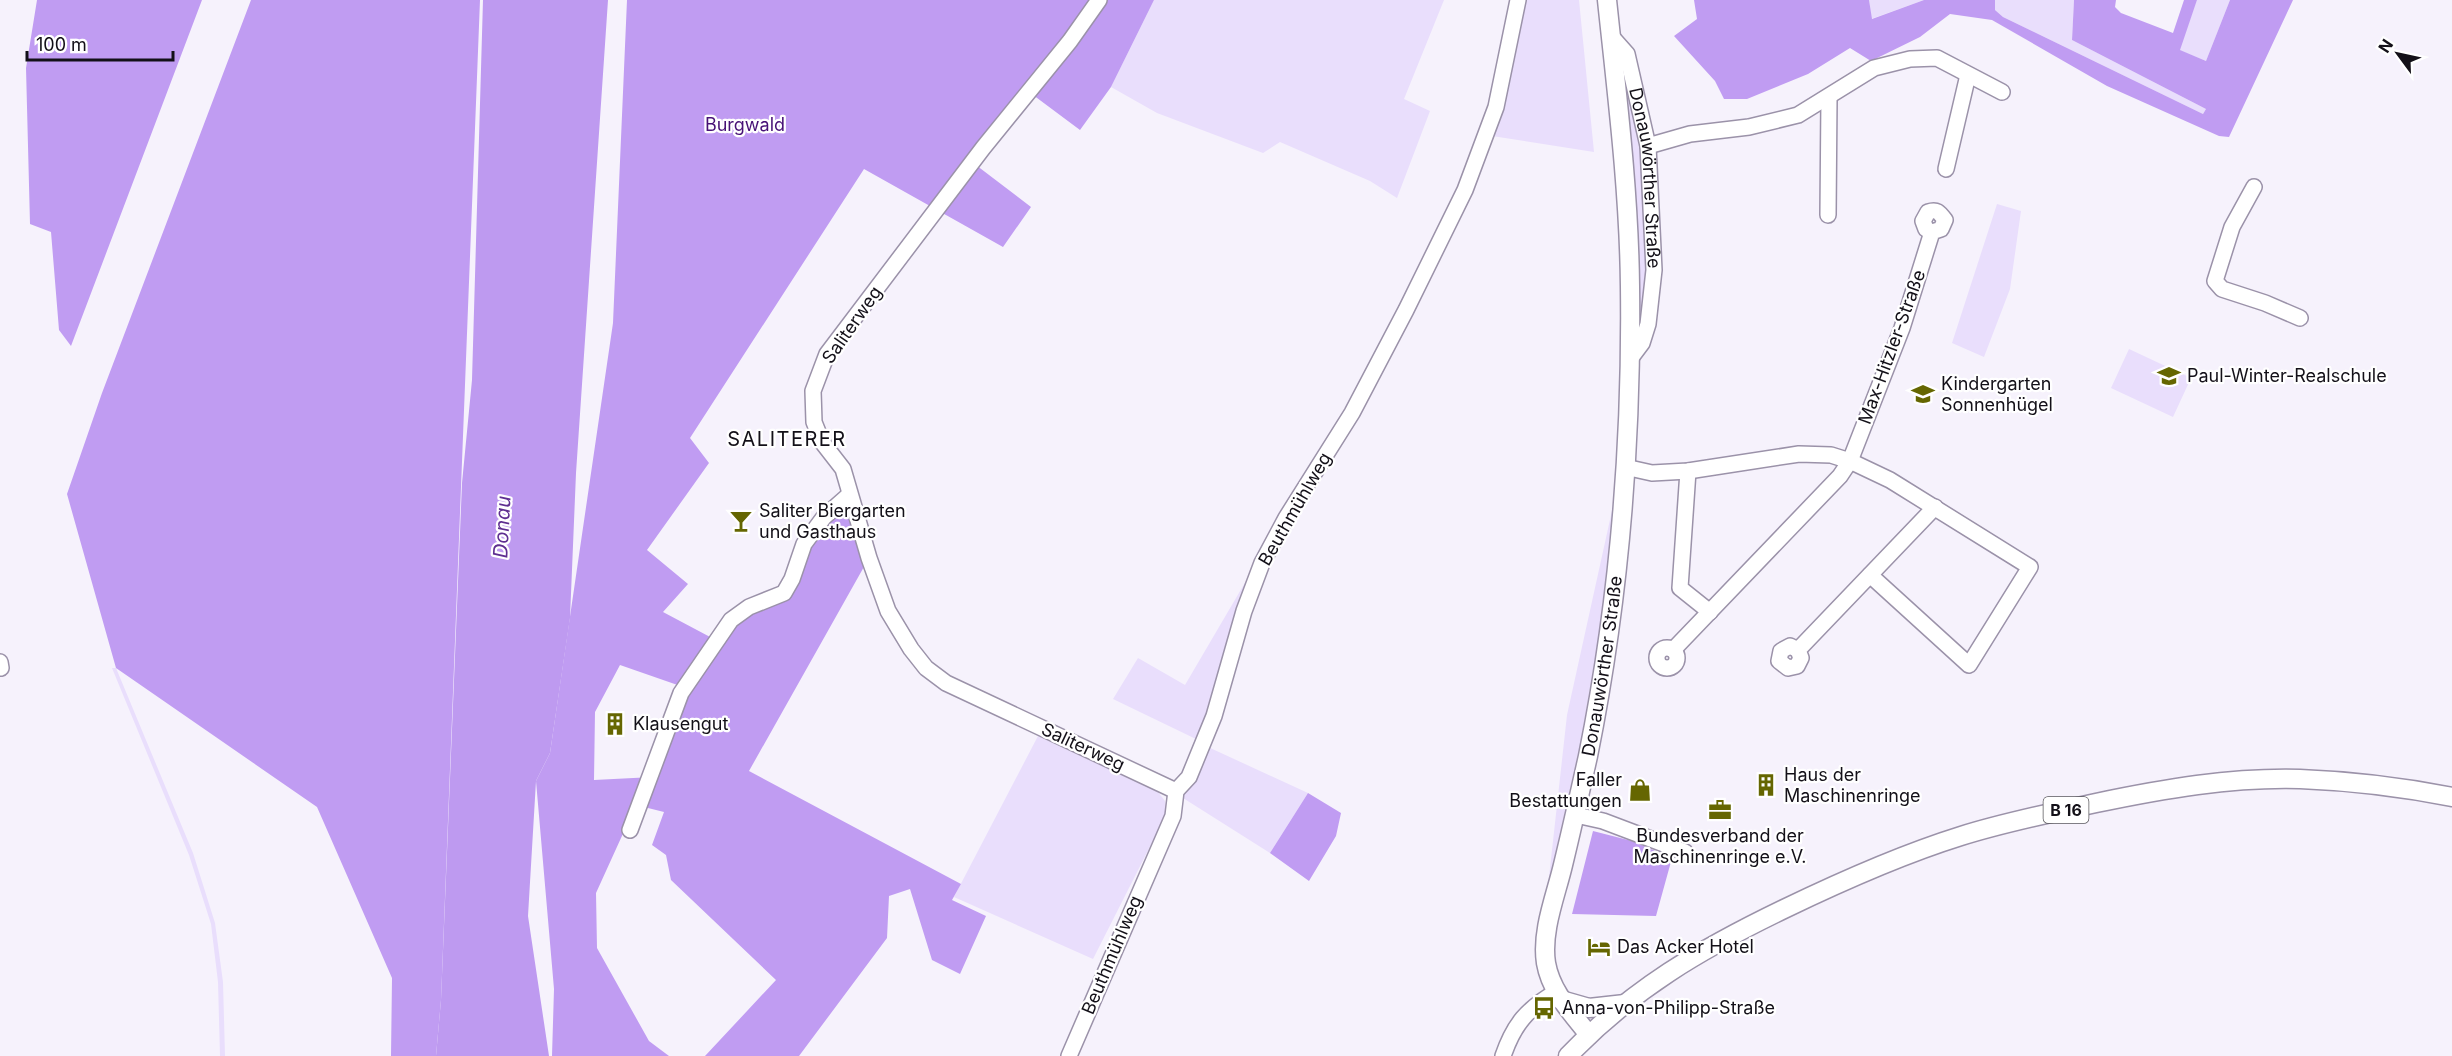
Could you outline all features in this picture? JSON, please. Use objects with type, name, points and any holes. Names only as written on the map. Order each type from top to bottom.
[{"type":"main road","name":"Donauwörther Straße","points":[[1579,1045],[1546,962],[1547,932],[1576,815],[1592,734],[1613,599],[1625,467],[1630,359],[1630,283],[1621,139],[1607,0]]},
{"type":"main road","name":"B 16","points":[[1579,1045],[1625,1004],[1664,974],[1703,949],[1847,879],[1952,839],[2006,823],[2163,789],[2233,782],[2299,779],[2380,786],[2452,796]]},
{"type":"main road","points":[[1559,996],[1589,1008],[1625,1004]]},
{"type":"street","name":"Saliterweg","points":[[1099,0],[1070,41],[983,148],[827,354],[813,391],[814,422],[822,442],[843,469],[849,495],[888,611],[911,649],[926,668],[946,682],[1176,791]]},
{"type":"street","name":"Beuthmühlweg","points":[[1069,1056],[1173,816],[1176,791],[1189,777],[1214,716],[1244,611],[1262,563],[1286,518],[1352,413],[1465,190],[1496,107],[1518,0]]},
{"type":"street","name":"Donauwörther Straße","points":[[1611,36],[1627,54],[1648,146],[1654,270],[1648,324],[1642,343],[1630,359]]},
{"type":"street","points":[[1648,146],[1690,134],[1749,127],[1798,115],[1874,68],[1910,59],[1937,58],[2002,92]]},
{"type":"street","points":[[1946,169],[1968,75]]},
{"type":"street","points":[[1828,98],[1828,215]]},
{"type":"street","points":[[2254,187],[2232,227],[2215,281],[2223,289],[2300,318]]},
{"type":"street","name":"Max-Hitzler-Straße","points":[[1673,650],[1840,476],[1850,461],[1902,328],[1932,232]]},
{"type":"street","points":[[1625,467],[1652,473],[1688,471],[1799,454],[1831,455],[1850,461],[1890,480],[2030,567],[1969,664],[1870,575]]},
{"type":"street","points":[[1688,471],[1680,588],[1710,612]]},
{"type":"street","points":[[630,830],[681,693],[731,620],[749,607],[784,593],[792,579],[804,544],[824,517],[849,495]]},
{"type":"street","points":[[1798,650],[1935,507]]},
{"type":"street","points":[[0,662],[1,668]]},
{"type":"street","points":[[1576,815],[1603,821],[1685,852]]},
{"type":"street","points":[[1503,1056],[1509,1040],[1525,1014],[1535,1005],[1559,996]]},
{"type":"shaded area","points":[[1154,0],[1444,0],[1404,99],[1430,111],[1397,198],[1370,181],[1280,142],[1263,153],[1157,113],[1111,87]]},
{"type":"shaded area","points":[[1526,0],[1579,0],[1594,152],[1492,136]]},
{"type":"shaded area","points":[[1869,0],[1924,0],[1871,19]]},
{"type":"shaded area","points":[[1995,0],[2074,0],[2072,40],[2206,109],[2203,114],[2003,17],[1995,10]]},
{"type":"shaded area","points":[[2197,0],[2230,0],[2206,61],[2179,50]]},
{"type":"shaded area","points":[[1622,57],[1640,153],[1647,254],[1641,333],[1635,334]]},
{"type":"shaded area","points":[[1997,204],[2021,211],[2010,289],[1984,357],[1952,343]]},
{"type":"shaded area","points":[[2129,349],[2191,378],[2173,417],[2111,388]]},
{"type":"shaded area","points":[[1615,497],[1598,641],[1580,745],[1548,886],[1567,715]]},
{"type":"shaded area","points":[[1253,569],[1223,655],[1198,740],[1113,699],[1138,658],[1185,685]]},
{"type":"shaded area","points":[[112,668],[116,668],[193,853],[215,923],[223,982],[225,1056],[220,1056],[218,982],[211,924],[189,855]]},
{"type":"shaded area","points":[[1038,736],[1158,792],[1165,801],[1167,813],[1093,959],[954,897]]},
{"type":"shaded area","points":[[1208,747],[1308,793],[1270,853],[1183,798]]},
{"type":"green space","points":[[37,0],[202,0],[71,346],[59,330],[51,232],[30,224],[26,68]]},
{"type":"green space","points":[[251,0],[480,0],[441,1000],[436,1056],[391,1056],[392,978],[317,807],[116,668],[67,494],[102,393]]},
{"type":"green space","name":"Burgwald","points":[[627,0],[1154,0],[1111,87],[1080,130],[1025,89],[968,159],[1031,207],[1003,247],[864,169],[690,438],[709,463],[647,550],[688,584],[663,612],[712,638],[743,601],[760,597],[769,608],[784,599],[806,549],[845,501],[865,565],[749,771],[961,884],[952,900],[986,916],[960,974],[932,960],[910,889],[889,896],[887,938],[799,1056],[705,1056],[776,980],[671,880],[666,855],[652,845],[664,812],[636,805],[596,893],[597,948],[649,1041],[669,1056],[552,1056],[554,989],[536,781],[550,753],[613,323]],"holes":[[[620,665],[689,689],[653,777],[594,780],[595,712]]]},
{"type":"green space","points":[[1694,0],[1869,0],[1872,19],[1924,0],[1995,0],[1995,10],[2003,17],[2203,114],[2206,109],[2072,40],[2074,0],[2116,0],[2115,7],[2121,13],[2173,33],[2184,0],[2197,0],[2180,50],[2206,61],[2230,0],[2293,0],[2229,137],[2219,136],[2107,86],[1992,20],[1950,14],[1920,37],[1871,61],[1850,48],[1808,74],[1747,99],[1724,99],[1715,81],[1674,36],[1697,19]]},
{"type":"green space","points":[[1308,793],[1341,813],[1336,836],[1309,881],[1270,853]]},
{"type":"green space","points":[[1593,831],[1632,841],[1672,858],[1656,916],[1572,914]]},
{"type":"water","name":"Donau","points":[[483,0],[608,0],[576,473],[570,618],[550,753],[536,781],[528,916],[549,1056],[436,1056],[441,1000],[462,483],[472,380]]},
{"type":"place","name":"Paul-Winter-Realschule","points":[[2169,376]]},
{"type":"place","name":"Kindergarten Sonnenhügel","points":[[1923,394]]},
{"type":"place","name":"Saliter Biergarten und Gasthaus","points":[[741,521]]},
{"type":"place","name":"Klausengut","points":[[615,724]]},
{"type":"place","name":"Haus der Maschinenringe","points":[[1766,785]]},
{"type":"place","name":"Faller Bestattungen","points":[[1640,790]]},
{"type":"place","name":"Bundesverband der Maschinenringe e.V.","points":[[1720,810]]},
{"type":"place","name":"Das Acker Hotel","points":[[1599,947]]},
{"type":"place","name":"Anna-von-Philipp-Straße","points":[[1544,1008]]},
{"type":"district","name":"SALITERER","points":[[787,439]]}]
